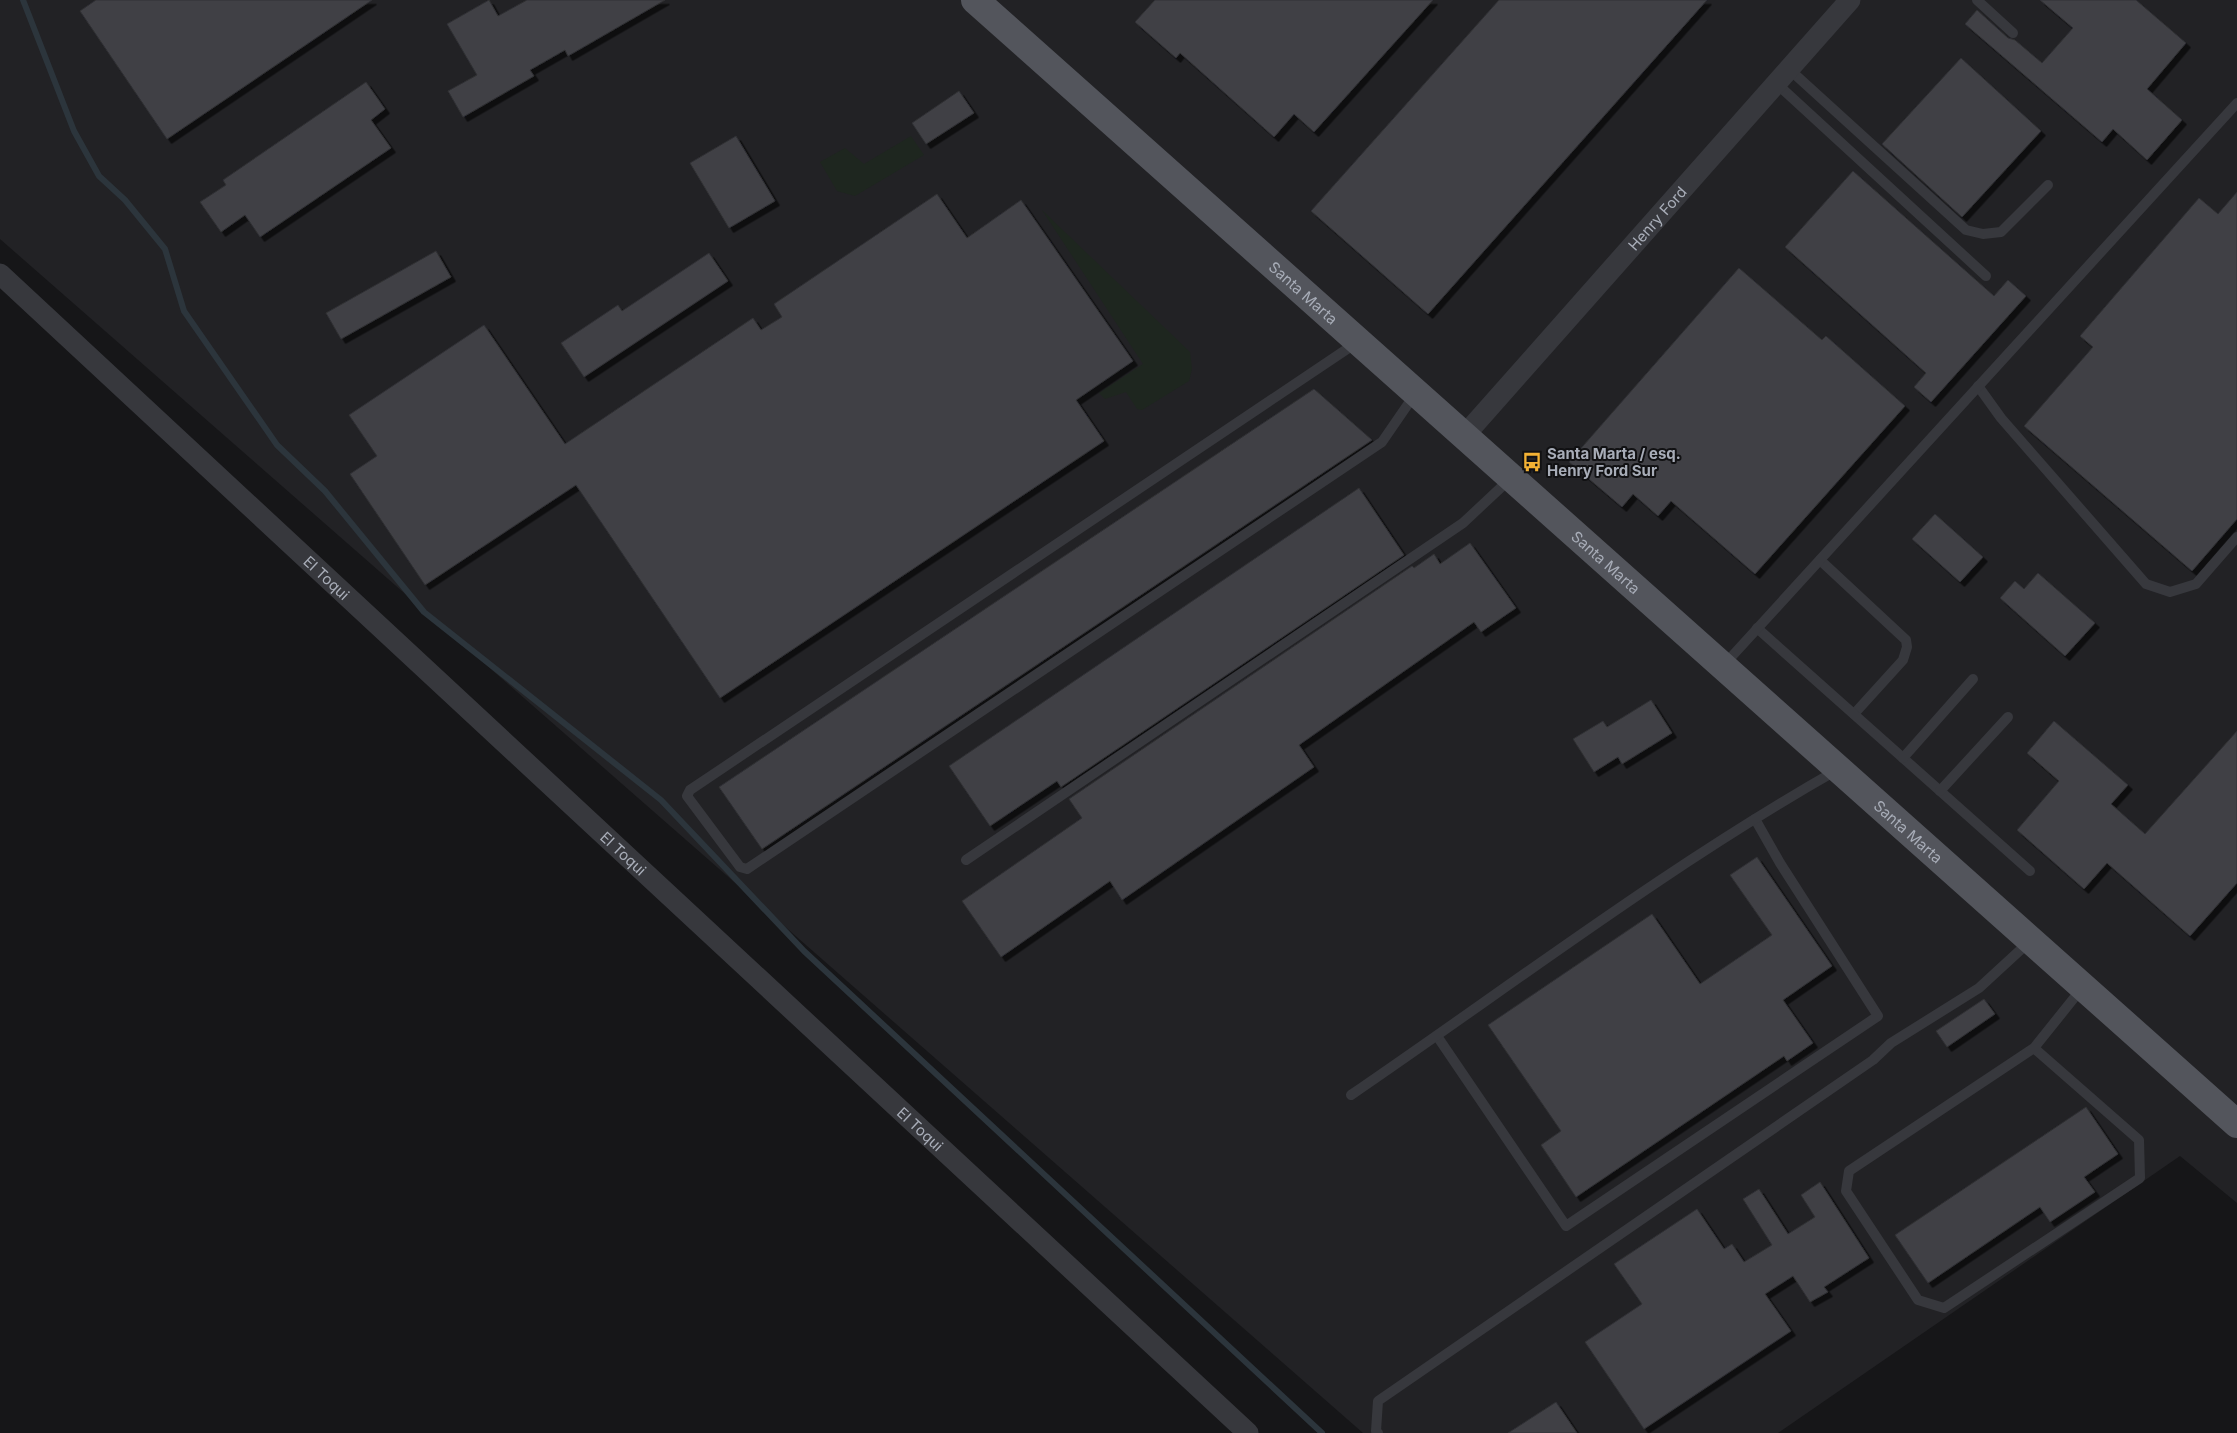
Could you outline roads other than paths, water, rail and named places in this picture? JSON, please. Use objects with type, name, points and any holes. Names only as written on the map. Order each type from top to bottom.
[{"type":"main road","name":"Santa Marta","points":[[976,0],[1510,478],[2237,1124]]},
{"type":"street","name":"Henry Ford","points":[[1464,436],[1850,0]]},
{"type":"street","name":"El Toqui","points":[[0,274],[1248,1433]]},
{"type":"lane","points":[[1977,0],[2013,33]]},
{"type":"lane","points":[[1783,76],[1966,230],[1983,234],[2000,232],[2048,185]]},
{"type":"lane","points":[[1783,76],[1986,276]]},
{"type":"lane","points":[[1722,666],[2237,103]]},
{"type":"lane","points":[[1358,341],[690,790],[688,796],[740,867],[748,869],[1382,442],[1416,394]]},
{"type":"lane","points":[[1978,386],[2000,418],[2146,584],[2170,592],[2196,584],[2237,537]]},
{"type":"lane","points":[[966,860],[1463,523],[1510,478]]},
{"type":"lane","points":[[1820,560],[1903,636],[1908,647],[1903,660],[1854,714]]},
{"type":"lane","points":[[1758,628],[2030,871]]},
{"type":"lane","points":[[1903,758],[1973,679]]},
{"type":"lane","points":[[1940,791],[2008,717]]},
{"type":"lane","points":[[1351,1095],[1582,933],[1755,819],[1838,770]]},
{"type":"lane","points":[[1437,1036],[1566,1226],[1878,1016],[1780,863],[1755,819]]},
{"type":"lane","points":[[1378,1433],[1376,1431],[1378,1401],[1873,1060],[1891,1043],[1979,988],[2030,941]]},
{"type":"lane","points":[[2034,1048],[2139,1140],[2140,1178],[1944,1308],[1918,1300],[1846,1191],[1849,1171],[2034,1048],[2082,987]]},
{"type":"waterway","points":[[23,0],[74,131],[99,176],[125,200],[165,249],[184,311],[277,445],[325,491],[424,612],[661,800],[804,951],[1322,1433]]},
{"type":"place","name":"Santa Marta / esq. Henry Ford Sur","points":[[1532,462]]}]
